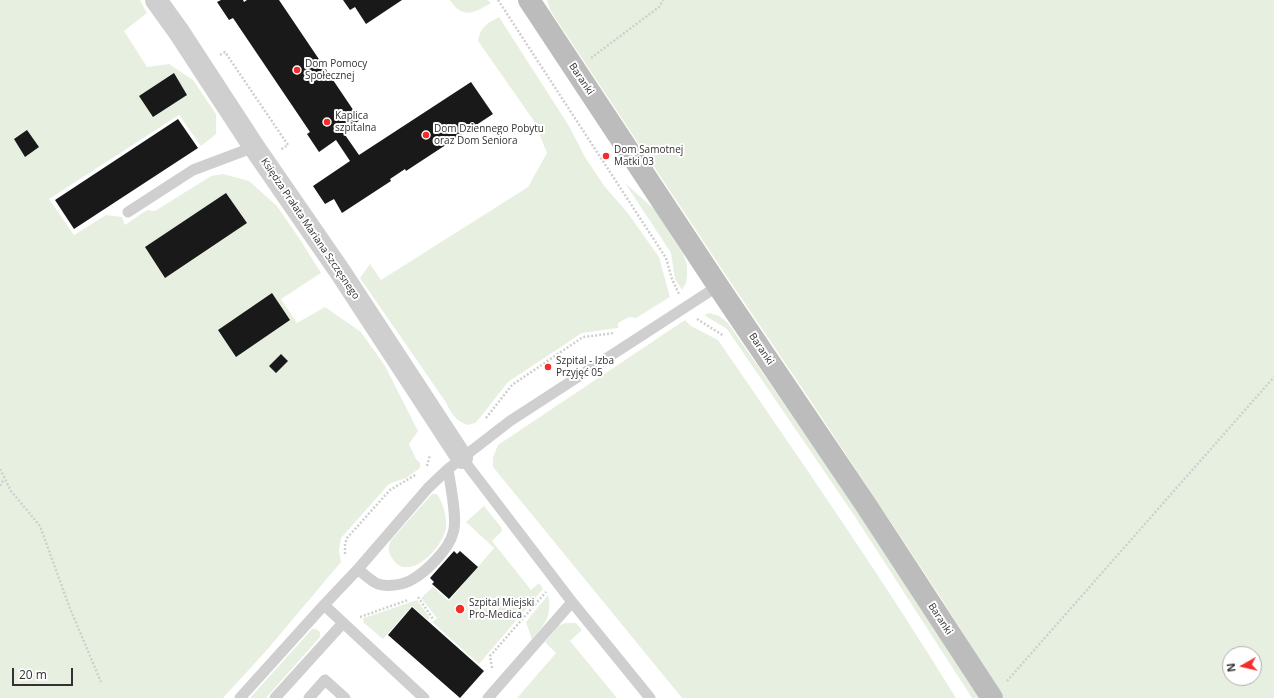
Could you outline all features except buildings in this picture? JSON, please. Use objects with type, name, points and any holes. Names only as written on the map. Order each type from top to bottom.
[{"type":"street","name":"Księdza Prałata Mariana Szczęsnego","points":[[156,0],[179,32],[254,147],[341,273],[455,464]]},
{"type":"street","name":"Baranki","points":[[529,0],[718,286],[866,505],[992,698]]},
{"type":"lane","points":[[128,212],[193,170],[254,147]]},
{"type":"lane","points":[[240,698],[358,569],[428,488],[455,464],[510,421],[718,286]]},
{"type":"lane","points":[[358,569],[377,584],[393,586],[412,580],[421,574],[439,556],[447,546],[453,533],[455,521],[455,464]]},
{"type":"lane","points":[[455,464],[572,602],[650,698]]},
{"type":"lane","points":[[488,698],[572,602]]},
{"type":"lane","points":[[324,605],[424,698]]},
{"type":"lane","points":[[275,698],[343,623]]},
{"type":"lane","points":[[309,698],[325,680],[345,698]]},
{"type":"path","points":[[498,0],[666,258],[672,279],[681,297],[694,317],[724,335],[728,342]]},
{"type":"path","points":[[575,70],[659,7],[663,0]]},
{"type":"path","points":[[219,56],[225,52],[288,145],[278,151]]},
{"type":"path","points":[[485,418],[512,385],[583,337],[618,333]]},
{"type":"path","points":[[992,698],[1274,377]]},
{"type":"path","points":[[426,468],[430,455]]},
{"type":"path","points":[[0,469],[11,491],[40,526],[69,606],[101,682]]},
{"type":"path","points":[[345,554],[345,544],[348,538],[390,490],[422,472]]},
{"type":"path","points":[[0,486],[4,479]]},
{"type":"path","points":[[492,670],[490,656],[555,582]]},
{"type":"path","points":[[420,595],[418,597],[433,619]]},
{"type":"path","points":[[360,620],[360,617],[362,616],[411,599]]},
{"type":"green space","points":[[0,0],[140,0],[147,13],[124,31],[147,67],[169,64],[193,80],[216,114],[216,134],[201,146],[179,115],[49,199],[74,235],[106,215],[122,217],[125,225],[147,210],[155,211],[211,176],[223,174],[249,181],[277,206],[321,273],[281,299],[297,323],[325,307],[361,332],[385,366],[418,431],[409,444],[416,459],[420,463],[420,468],[406,478],[389,484],[341,538],[339,550],[341,562],[266,651],[223,698],[0,698]]},
{"type":"green space","points":[[450,0],[488,0],[491,3],[479,10],[469,13],[460,10]]},
{"type":"green space","points":[[547,0],[1274,0],[1274,698],[1004,698],[939,595],[550,10]]},
{"type":"green space","points":[[499,17],[569,126],[585,157],[605,187],[627,212],[659,257],[670,297],[636,318],[629,317],[618,323],[618,328],[582,333],[508,382],[479,419],[475,423],[467,425],[459,421],[452,413],[360,278],[370,264],[381,280],[528,187],[547,153],[534,121],[478,41],[483,29]]},
{"type":"green space","points":[[625,183],[655,210],[683,254],[687,264],[687,276],[686,283],[682,290],[675,279],[671,253]]},
{"type":"green space","points":[[710,313],[719,316],[728,323],[858,511],[979,698],[972,698],[854,515],[727,329],[704,315]]},
{"type":"green space","points":[[685,320],[691,326],[718,340],[869,562],[928,652],[956,698],[682,698],[493,467],[493,457],[498,445]]},
{"type":"green space","points":[[432,494],[437,494],[444,510],[446,527],[444,535],[432,553],[424,560],[416,565],[407,567],[399,565],[392,558],[389,552],[391,540]]},
{"type":"green space","points":[[484,506],[501,527],[502,531],[492,541],[531,590],[539,583],[543,589],[479,664],[432,622],[437,618],[421,598],[433,587],[449,601],[494,548],[466,522]]},
{"type":"green space","points":[[548,595],[548,615],[544,625],[532,640],[526,622]]},
{"type":"green space","points":[[417,600],[430,618],[428,620],[412,606],[383,639],[364,623],[364,618]]},
{"type":"green space","points":[[565,623],[576,623],[582,630],[570,641],[617,698],[517,698],[556,653],[545,642],[558,626]]},
{"type":"green space","points":[[312,629],[316,629],[320,632],[320,637],[266,698],[250,698]]},
{"type":"place","name":"Dom Pomocy Społecznej","points":[[297,70]]},
{"type":"place","name":"Kaplica szpitalna","points":[[327,122]]},
{"type":"place","name":"Dom Dziennego Pobytu oraz Dom Seniora","points":[[426,135]]},
{"type":"place","name":"Dom Samotnej Matki 03","points":[[606,156]]},
{"type":"place","name":"Szpital - Izba Przyjęć 05","points":[[548,367]]},
{"type":"place","name":"Szpital Miejski Pro-Medica","points":[[460,609]]}]
